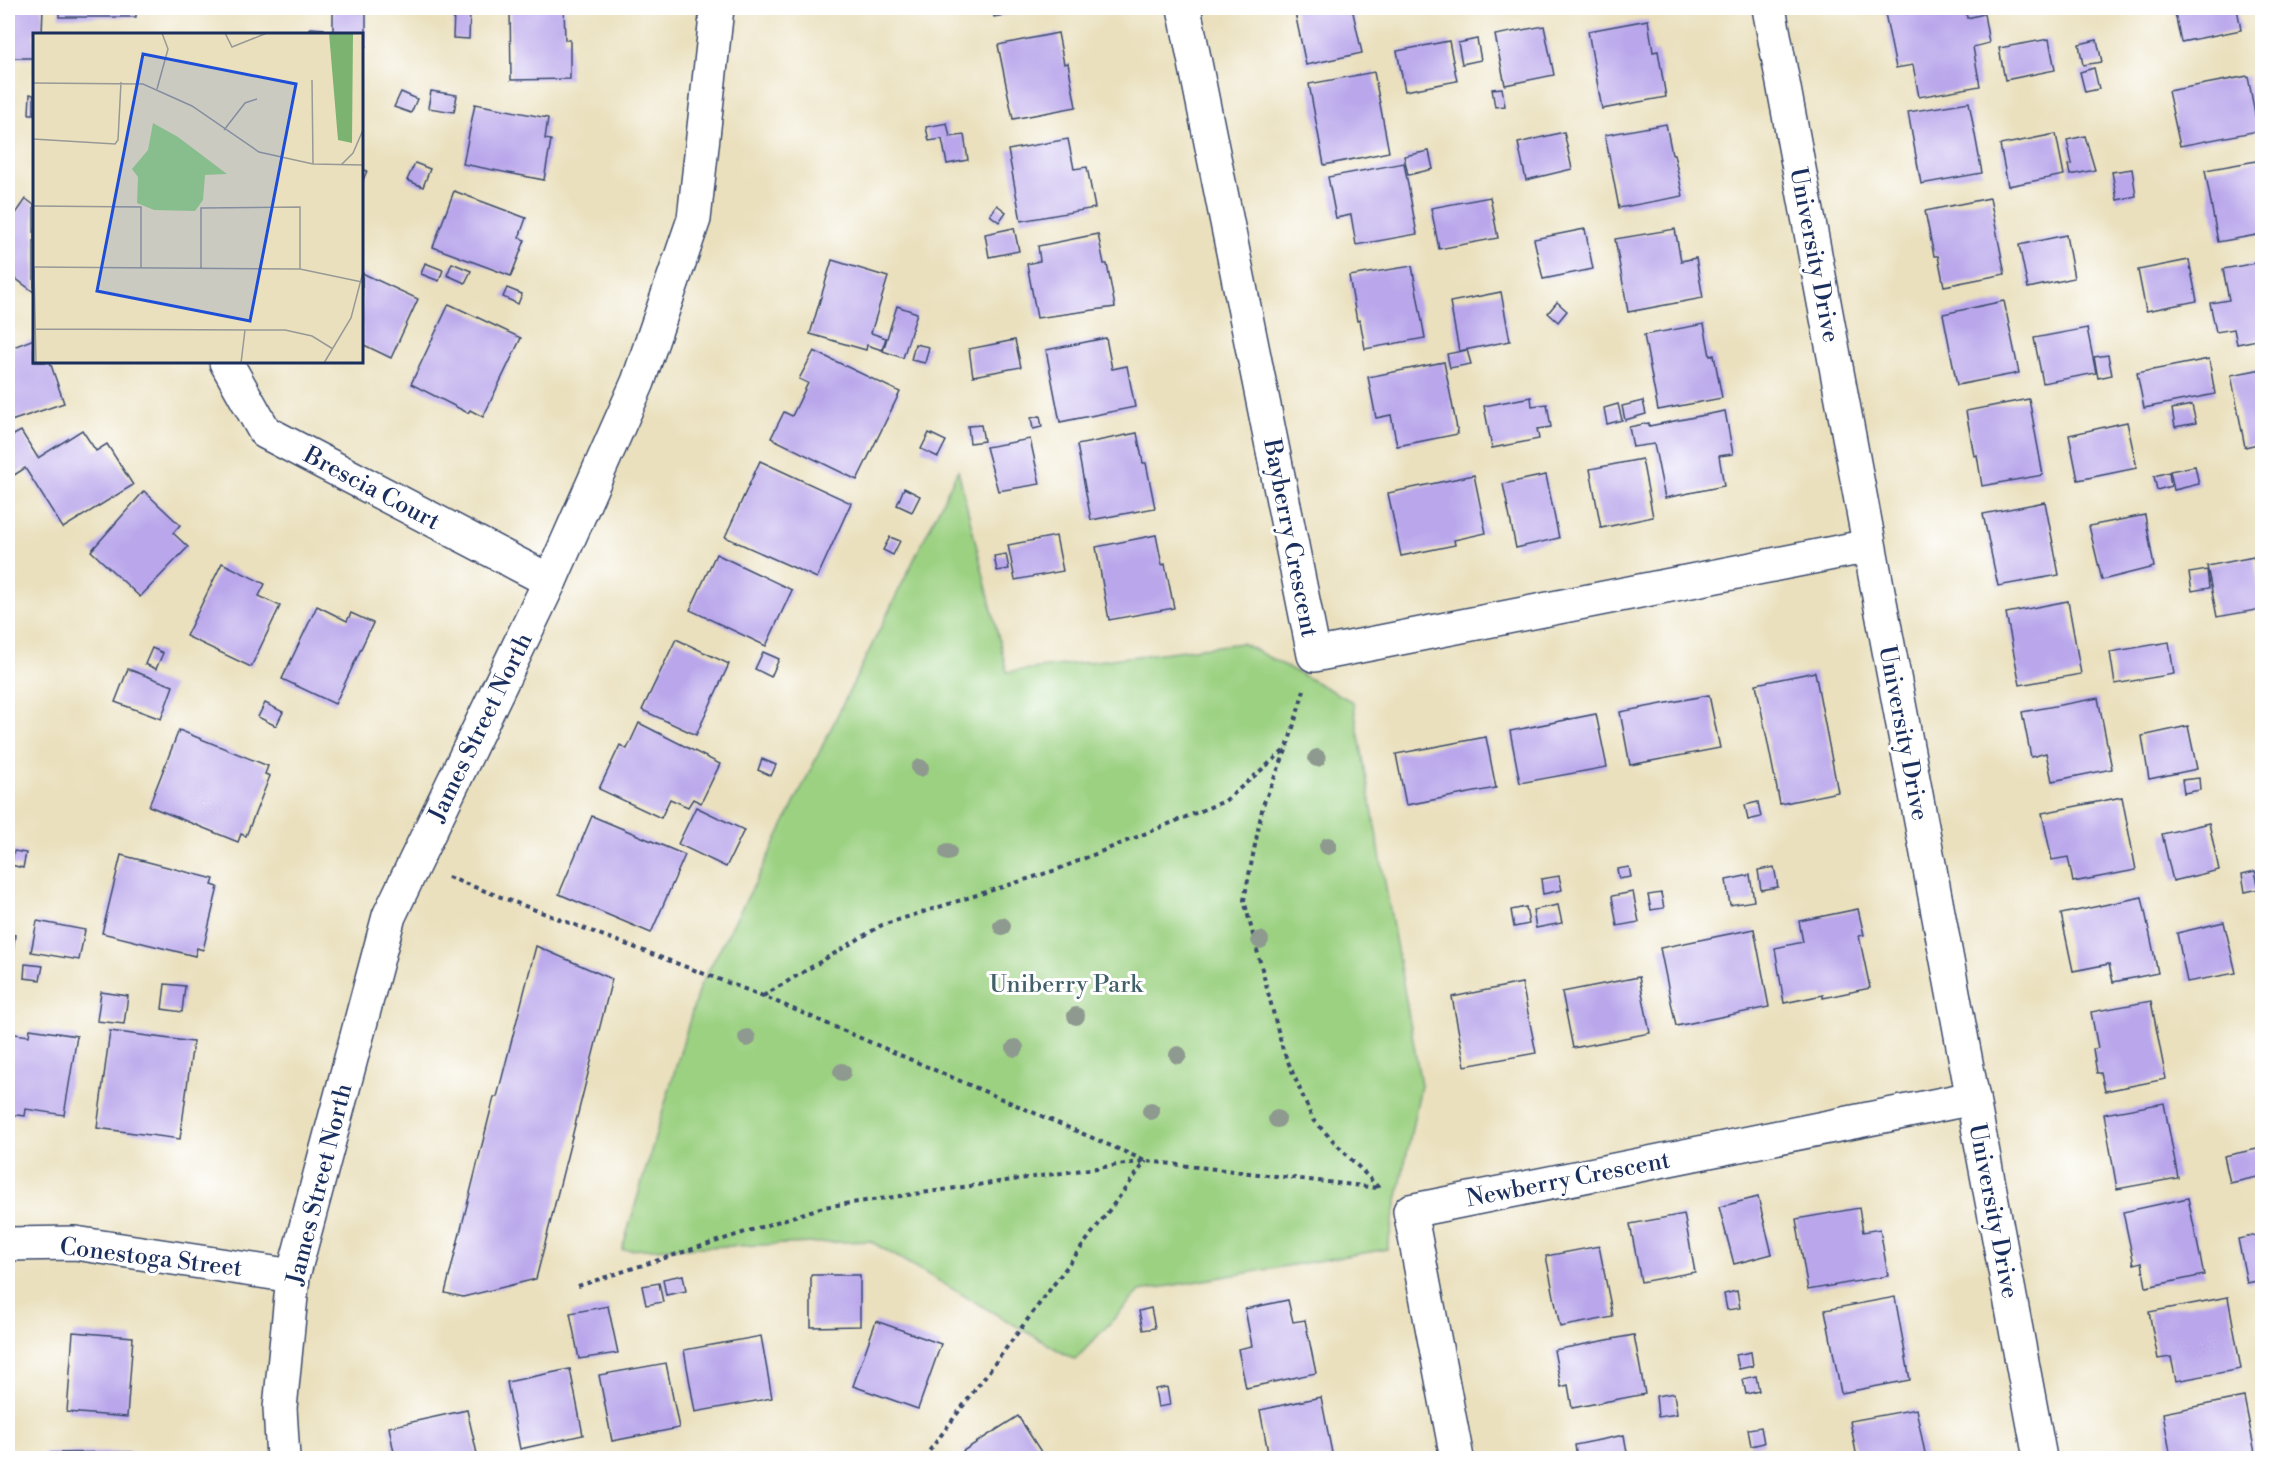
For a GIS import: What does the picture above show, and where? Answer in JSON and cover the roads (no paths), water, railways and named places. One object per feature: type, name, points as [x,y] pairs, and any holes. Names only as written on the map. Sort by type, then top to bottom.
[{"type":"street","name":"James Street North","points":[[283,1458],[280,1408],[293,1276],[388,916],[550,580],[638,382],[694,219],[717,8]]},
{"type":"street","name":"Bayberry Crescent","points":[[1184,8],[1314,655],[1869,546]]},
{"type":"street","name":"University Drive","points":[[1769,8],[2040,1458]]},
{"type":"street","name":"Brescia Court","points":[[227,363],[265,432],[550,580]]},
{"type":"street","name":"Newberry Crescent","points":[[1457,1458],[1410,1211],[1972,1098]]},
{"type":"street","name":"Conestoga Street","points":[[8,1244],[75,1244],[293,1276]]},
{"type":"park label","name":"Uniberry Park","points":[[1066,984]]}]
